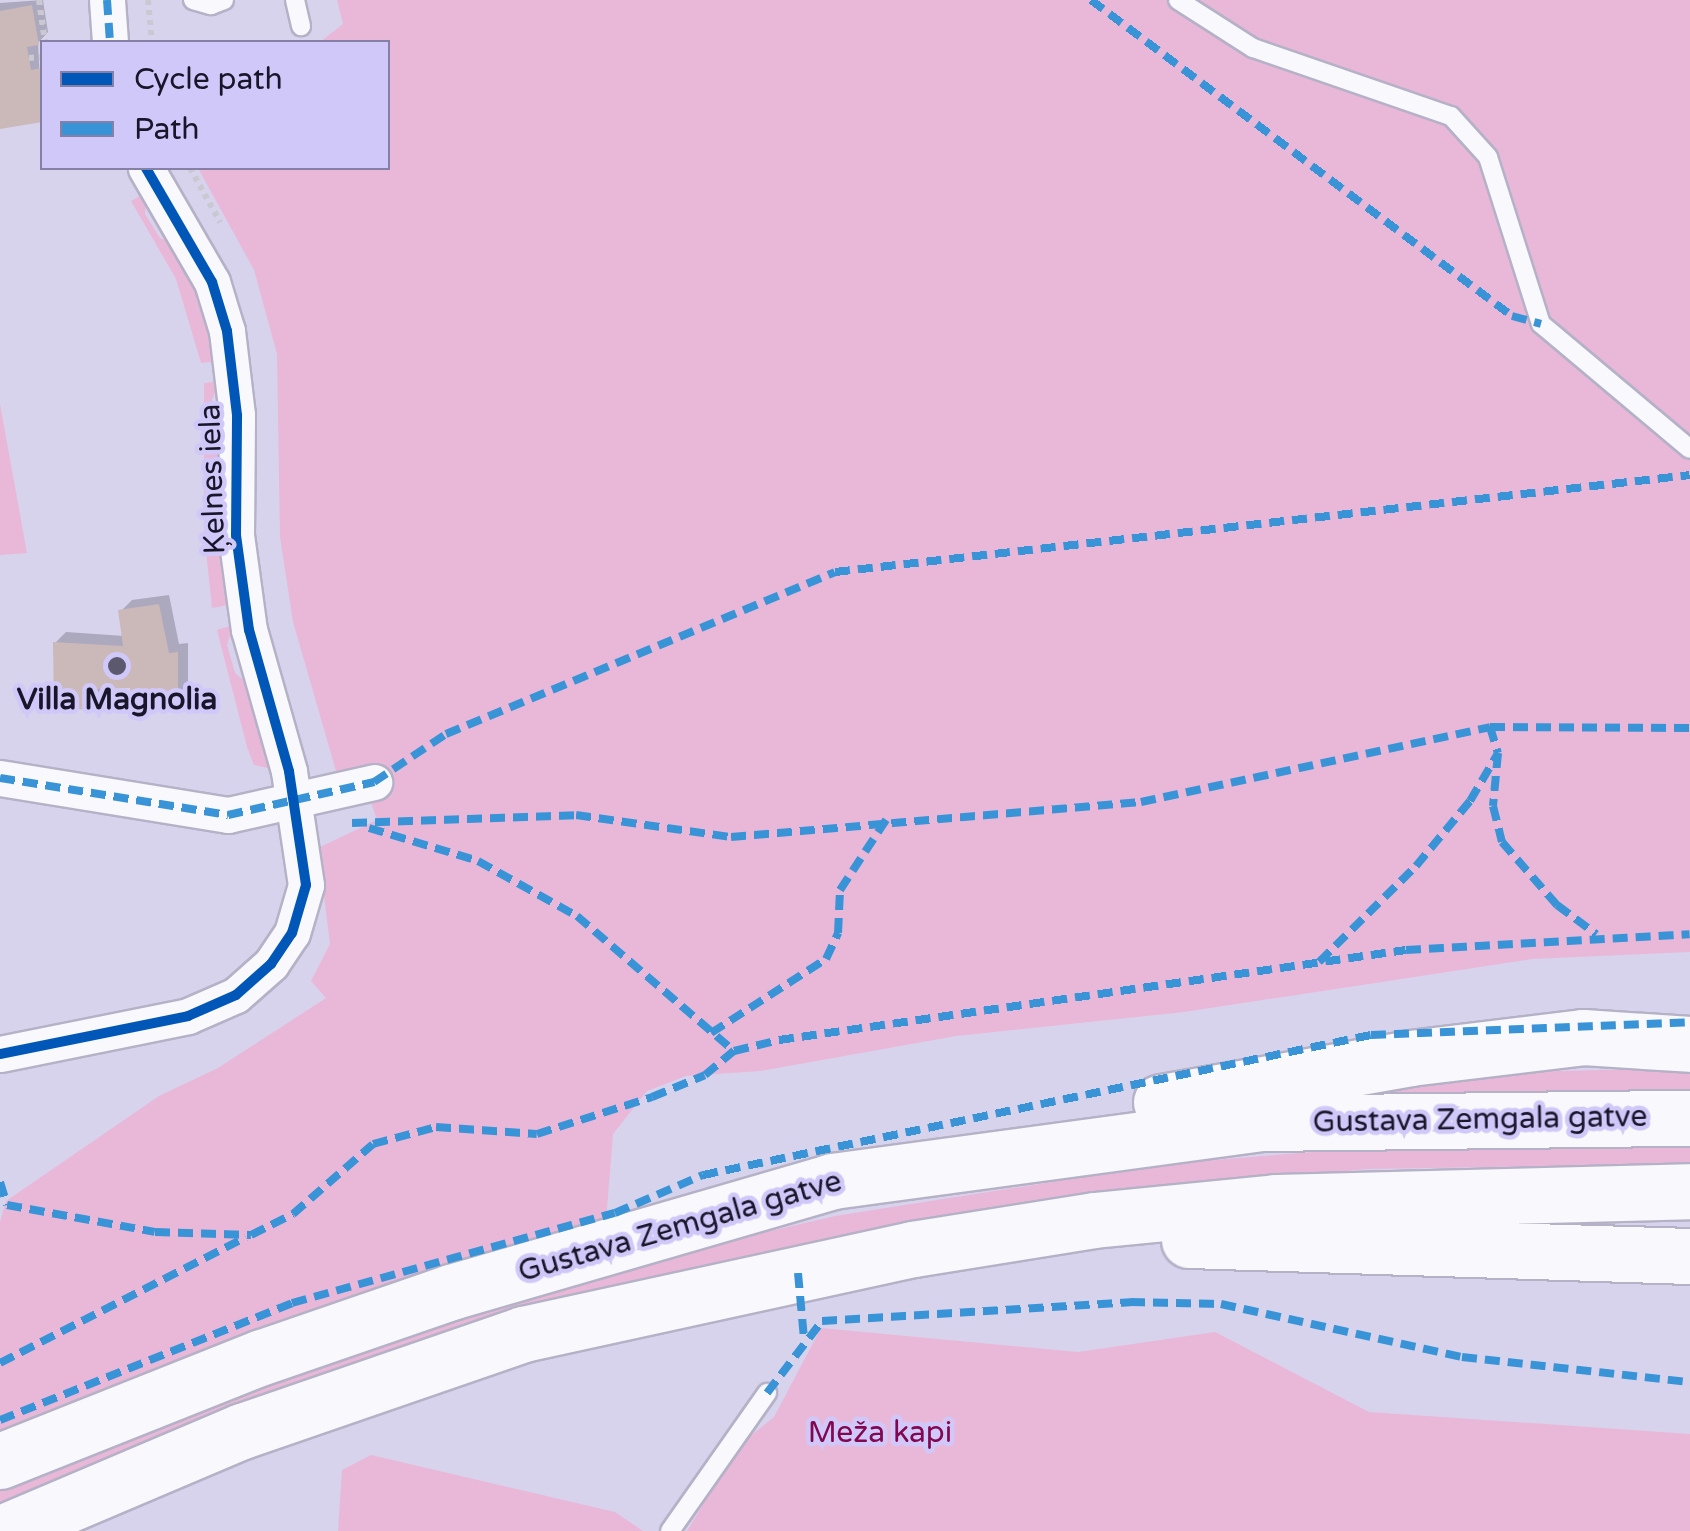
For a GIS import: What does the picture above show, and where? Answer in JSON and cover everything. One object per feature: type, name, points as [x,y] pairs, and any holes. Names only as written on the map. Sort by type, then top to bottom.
[{"type":"main road","points":[[832,1180],[1029,1127],[1410,1058],[1583,1037],[1690,1044]]},
{"type":"main road","name":"Gustava Zemgala gatve","points":[[0,1461],[434,1298],[832,1180],[1262,1123],[1690,1118]]},
{"type":"main road","name":"Gustava Zemgala gatve","points":[[6,1531],[242,1432],[504,1340],[798,1273],[1094,1220],[1276,1202],[1690,1192]]},
{"type":"main road","points":[[798,1273],[1170,1240],[1690,1256]]},
{"type":"street","points":[[107,0],[110,40]]},
{"type":"street","name":"Ķelnes iela","points":[[0,1054],[188,1016],[236,994],[271,964],[292,933],[306,885],[296,802],[249,630],[236,536],[237,415],[227,330],[203,265],[147,170]]},
{"type":"street","points":[[0,778],[228,815],[374,782]]},
{"type":"lane","points":[[192,0],[224,0]]},
{"type":"lane","points":[[295,0],[301,26]]},
{"type":"lane","points":[[1178,0],[1253,48],[1451,116],[1488,157],[1541,324],[1690,449]]},
{"type":"lane","points":[[670,1531],[767,1392]]},
{"type":"path","points":[[39,0],[45,40]]},
{"type":"path","points":[[148,0],[152,40]]},
{"type":"path","points":[[29,58],[40,57]]},
{"type":"green space","points":[[337,0],[1690,0],[1690,952],[1532,959],[1184,1012],[956,1036],[760,1071],[686,1076],[647,1091],[613,1134],[606,1221],[0,1438],[0,1222],[6,1201],[159,1096],[218,1068],[326,998],[311,981],[330,944],[318,848],[377,820],[360,771],[336,771],[293,622],[280,537],[277,354],[254,270],[199,170],[390,170],[390,40],[323,40],[343,24]]},
{"type":"green space","points":[[147,192],[145,214],[160,238],[177,244],[197,283],[218,361],[201,363],[176,279],[131,201]]},
{"type":"green space","points":[[221,381],[212,399],[212,425],[223,439],[229,605],[212,608],[204,532],[204,383]]},
{"type":"green space","points":[[0,404],[27,553],[0,555]]},
{"type":"green space","points":[[233,625],[227,645],[235,673],[249,685],[273,769],[254,765],[247,747],[217,630]]},
{"type":"green space","points":[[1690,1070],[1690,1103],[1327,1098],[1512,1072]]},
{"type":"green space","points":[[1690,1143],[1690,1164],[1366,1169],[991,1211],[0,1507],[0,1483],[350,1345],[671,1254],[835,1216],[1167,1164],[1372,1147]]},
{"type":"green space","name":"Meža kapi","points":[[821,1328],[1078,1352],[1215,1332],[1369,1412],[1690,1434],[1690,1531],[687,1531],[739,1445],[774,1417]]},
{"type":"green space","points":[[371,1455],[615,1512],[643,1531],[338,1531],[342,1470]]},
{"type":"building","points":[[32,5],[39,45],[27,47],[31,70],[40,68],[40,122],[0,129],[0,11]]},
{"type":"building","name":"Villa Magnolia","points":[[159,604],[169,653],[178,652],[178,702],[134,710],[130,688],[97,689],[96,710],[54,708],[53,642],[123,646],[118,610]]},
{"type":"marked path","points":[[107,0],[110,40]]},
{"type":"marked path","points":[[1091,0],[1512,316],[1541,324]]},
{"type":"marked path","points":[[0,778],[228,815],[374,782],[446,734],[835,572],[1690,475]]},
{"type":"marked path","points":[[1490,727],[1498,753],[1493,806],[1502,842],[1557,905],[1596,934]]},
{"type":"marked path","points":[[352,823],[576,815],[731,837],[1141,802],[1490,727],[1690,728]]},
{"type":"marked path","points":[[1319,962],[1416,866],[1470,801],[1498,753]]},
{"type":"marked path","points":[[711,1033],[826,959],[838,933],[840,890],[886,820]]},
{"type":"marked path","points":[[369,828],[478,861],[577,916],[734,1051]]},
{"type":"marked path","points":[[0,1182],[7,1205],[155,1232],[251,1235],[293,1214],[373,1144],[436,1127],[537,1134],[652,1097],[705,1075],[734,1051],[779,1040],[1406,950],[1690,934]]},
{"type":"marked path","points":[[0,1420],[292,1303],[615,1213],[703,1175],[1371,1035],[1690,1022]]},
{"type":"marked path","points":[[0,1363],[246,1237]]},
{"type":"marked path","points":[[798,1273],[804,1339]]},
{"type":"marked path","points":[[767,1393],[822,1321],[1130,1302],[1221,1304],[1462,1357],[1690,1382]]},
{"type":"cycle path","points":[[0,1054],[188,1016],[236,995],[271,964],[292,933],[306,885],[289,771],[249,630],[236,535],[237,415],[227,331],[212,282],[147,170]]},
{"type":"place","name":"Villa Magnolia","points":[[117,666]]}]
